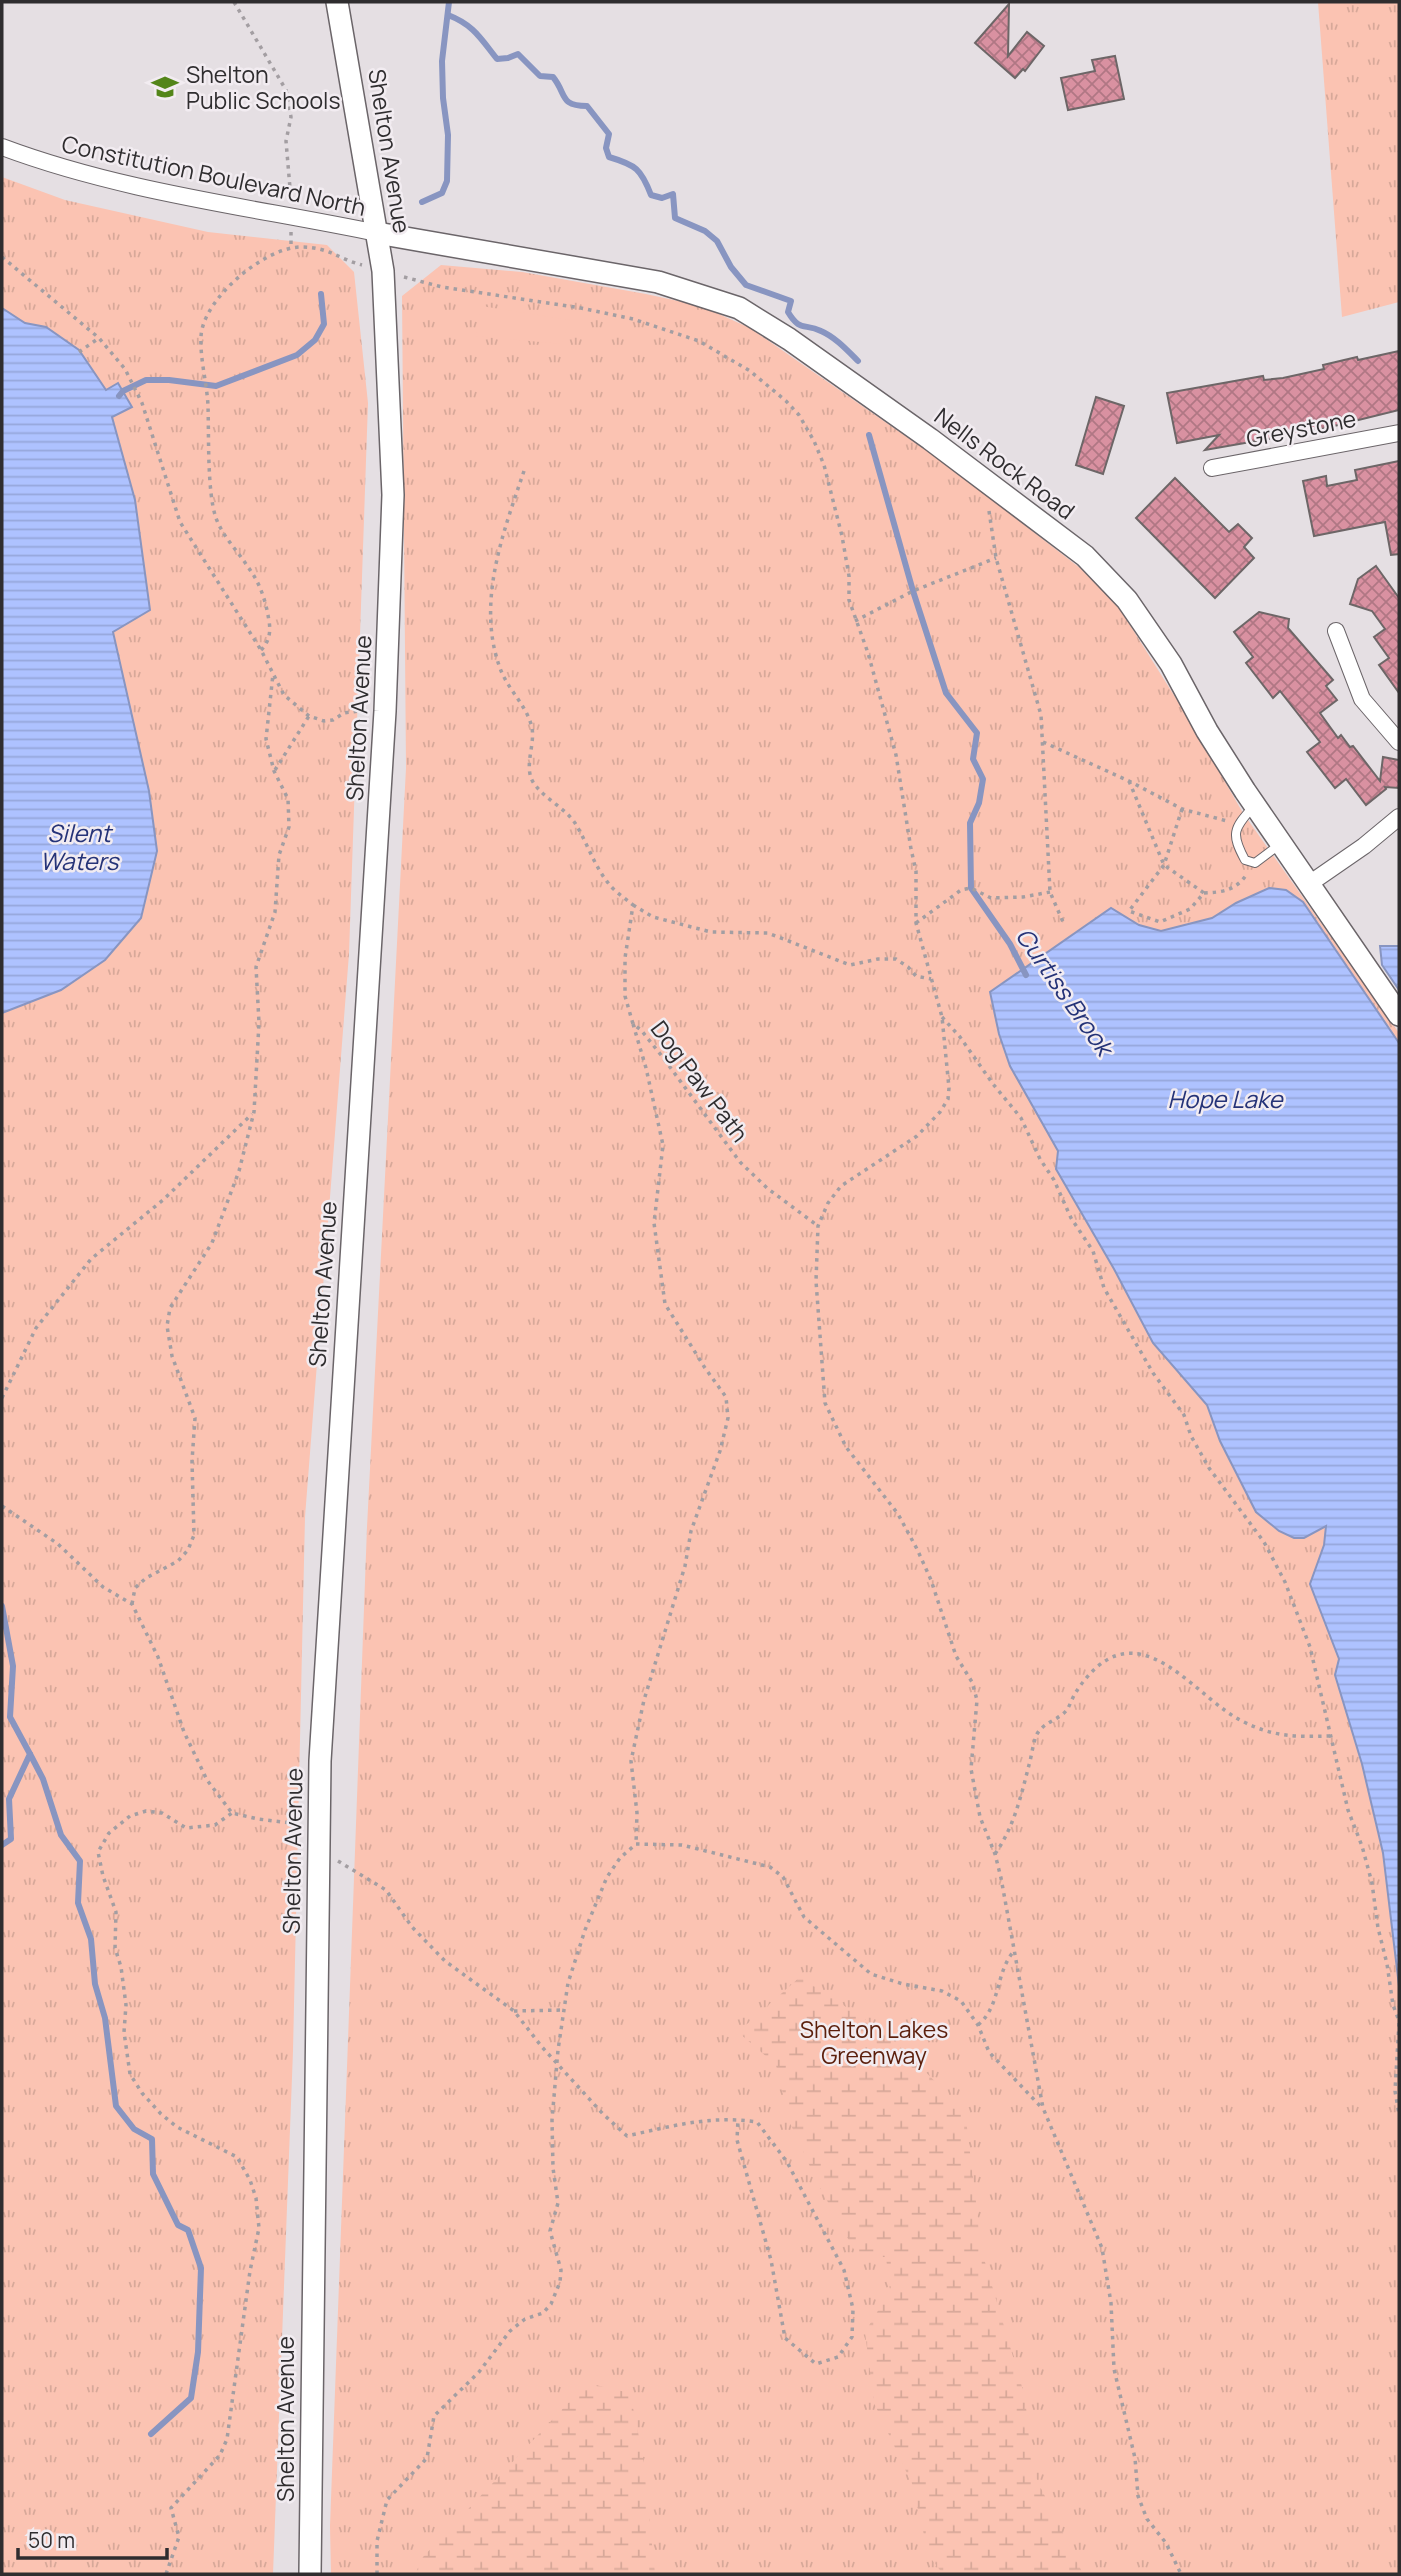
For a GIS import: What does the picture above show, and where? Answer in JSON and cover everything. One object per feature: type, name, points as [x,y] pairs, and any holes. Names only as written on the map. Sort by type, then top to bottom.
[{"type":"main road","name":"Shelton Avenue","points":[[310,2574],[318,1845],[324,1666],[385,710],[393,495],[383,271],[337,2]]},
{"type":"main road","name":"Nells Rock Road","points":[[377,233],[657,282],[739,308],[789,339],[1085,556],[1127,600],[1171,664],[1207,730],[1255,805],[1399,1014]]},
{"type":"street","name":"Constitution Boulevard North","points":[[2,147],[38,160],[142,188],[377,233]]},
{"type":"street","name":"Greystone","points":[[1212,468],[1399,433]]},
{"type":"street","points":[[1336,631],[1362,699],[1399,742]]},
{"type":"street","points":[[1309,884],[1364,846],[1399,817]]},
{"type":"lane","points":[[1255,805],[1237,824],[1234,841],[1245,860],[1255,863],[1282,843]]},
{"type":"path","points":[[234,2],[286,90],[291,117],[286,141],[291,177],[291,248]]},
{"type":"path","points":[[261,650],[267,644],[270,629],[266,601],[248,566],[224,534],[213,506],[208,404],[201,337],[204,320],[232,283],[247,271],[291,248],[329,250],[349,262]]},
{"type":"path","points":[[2,257],[99,338],[125,369],[142,403],[180,522],[261,650],[284,695],[309,716],[324,721],[361,709],[385,710]]},
{"type":"path","points":[[413,279],[442,287],[581,308],[661,326],[699,341],[725,355],[771,387],[799,415],[824,465],[839,519],[849,576],[849,600],[869,653],[896,755],[916,871],[916,923],[942,1017],[949,1088],[944,1106],[917,1136],[841,1186],[828,1203],[818,1226],[816,1281],[825,1403],[846,1447],[898,1514],[932,1580],[956,1656],[972,1682],[976,1700],[971,1769],[980,1817],[995,1853],[1042,2108],[1102,2248],[1111,2303],[1114,2369],[1135,2458],[1139,2496],[1147,2519],[1166,2543],[1181,2574]]},
{"type":"path","points":[[79,352],[99,338]]},
{"type":"path","points":[[524,471],[492,579],[492,635],[500,669],[529,718],[533,731],[530,762],[532,781],[575,822],[608,883],[632,905],[653,917],[711,932],[768,933],[850,965],[878,959],[896,959],[916,976],[931,979]]},
{"type":"path","points":[[985,481],[996,558],[1041,715],[1050,892],[1063,922]]},
{"type":"path","points":[[855,621],[913,591],[996,558]]},
{"type":"path","points":[[132,1604],[135,1588],[146,1578],[178,1561],[188,1550],[194,1535],[192,1461],[195,1418],[172,1356],[167,1326],[170,1308],[212,1243],[239,1171],[254,1112],[259,1023],[256,967],[275,912],[279,855],[289,827],[288,799],[274,771],[266,739],[273,674]]},
{"type":"path","points":[[274,771],[309,716]]},
{"type":"path","points":[[1043,742],[1129,781],[1182,809],[1237,824]]},
{"type":"path","points":[[1129,781],[1164,865],[1204,893],[1224,892],[1238,886],[1255,863]]},
{"type":"path","points":[[1182,809],[1164,865],[1129,911],[1160,922],[1190,909],[1204,893]]},
{"type":"path","points":[[916,923],[961,890],[971,888],[991,898],[1023,897],[1050,892]]},
{"type":"path","name":"Dog Paw Path","points":[[632,905],[625,958],[625,996],[633,1024],[661,1055],[740,1162],[767,1188],[818,1226]]},
{"type":"path","points":[[942,1017],[1021,1118],[1071,1218],[1093,1251],[1104,1288],[1153,1373],[1184,1415],[1191,1436],[1209,1468],[1264,1542],[1285,1582],[1310,1647],[1348,1810],[1372,1883],[1378,1928],[1393,2005],[1399,2022],[1395,2091],[1399,2114]]},
{"type":"path","points":[[633,1024],[663,1145],[654,1223],[665,1304],[726,1397],[728,1418],[720,1451],[691,1531],[685,1566],[645,1700],[631,1761],[637,1813],[636,1844]]},
{"type":"path","points":[[2,1398],[36,1328],[91,1259],[163,1200],[254,1112]]},
{"type":"path","points":[[2,1506],[58,1544],[103,1587],[132,1604],[158,1657],[184,1732],[207,1780],[232,1813],[291,1823],[345,1867],[386,1890],[412,1927],[445,1961],[514,2011],[603,2114],[627,2136],[707,2119],[738,2119],[757,2122],[787,2162],[844,2270],[853,2309],[852,2337],[838,2357],[816,2364],[785,2338],[771,2260],[737,2140],[738,2119]]},
{"type":"path","points":[[995,1853],[1006,1839],[1016,1814],[1037,1734],[1050,1720],[1065,1712],[1077,1690],[1097,1667],[1128,1653],[1153,1657],[1175,1669],[1221,1710],[1245,1723],[1286,1737],[1329,1736]]},
{"type":"path","points":[[166,2574],[179,2537],[171,2508],[220,2455],[227,2439],[250,2272],[259,2228],[256,2198],[250,2180],[237,2157],[177,2127],[142,2093],[130,2074],[124,2032],[126,2005],[121,1968],[115,1948],[116,1912],[103,1876],[98,1852],[109,1833],[130,1816],[146,1811],[162,1814],[186,1828],[215,1825],[232,1813]]},
{"type":"path","points":[[377,2574],[377,2541],[387,2500],[427,2458],[435,2416],[479,2372],[510,2331],[525,2319],[543,2313],[551,2304],[560,2282],[561,2270],[550,2231],[558,2203],[552,2168],[552,2120],[568,1983],[585,1930],[603,1888],[620,1858],[636,1844],[682,1845],[769,1867],[783,1877],[804,1917],[871,1974],[903,1984],[942,1991],[961,2001],[978,2025],[989,2052],[1042,2108]]},
{"type":"path","points":[[978,2025],[992,2008],[1004,1962],[1014,1951]]},
{"type":"path","points":[[514,2011],[564,2010]]},
{"type":"green space","points":[[1318,2],[1399,2],[1399,302],[1342,317]]},
{"type":"green space","points":[[2,177],[65,200],[208,232],[327,245],[354,272],[368,403],[349,954],[305,1517],[293,2051],[273,2574],[2,2574]]},
{"type":"green space","name":"Shelton Lakes Greenway","points":[[441,265],[522,272],[646,294],[701,306],[750,328],[947,465],[1080,568],[1118,606],[1187,716],[1243,813],[1399,1033],[1399,2574],[331,2574],[330,2526],[367,1527],[406,768],[402,296]]},
{"type":"green space","points":[[481,306],[570,320],[562,344],[476,336]]},
{"type":"green space","points":[[800,1977],[886,2033],[965,2111],[982,2252],[1025,2397],[1032,2470],[1083,2574],[943,2574],[929,2556],[912,2484],[874,2403],[865,2332],[890,2291],[886,2257],[858,2257],[818,2184],[790,2123],[776,2065],[738,2032]]},
{"type":"green space","points":[[587,2383],[630,2393],[643,2457],[655,2574],[415,2574],[423,2557]]},
{"type":"water","name":"Silent Waters","points":[[2,308],[25,323],[46,327],[79,350],[106,390],[118,383],[132,407],[112,417],[135,500],[150,610],[113,632],[149,791],[157,851],[141,918],[105,960],[61,990],[2,1013]]},
{"type":"water","name":"Hope Lake","points":[[1269,888],[1286,890],[1303,902],[1399,1043],[1399,1986],[1383,1853],[1362,1764],[1335,1675],[1339,1659],[1310,1584],[1324,1545],[1326,1526],[1304,1538],[1294,1538],[1279,1531],[1256,1512],[1220,1441],[1207,1405],[1153,1343],[1056,1169],[1058,1151],[1010,1066],[999,1034],[990,992],[1111,908],[1139,925],[1161,931],[1212,918]]},
{"type":"water","points":[[1380,946],[1399,946],[1399,990],[1382,965]]},
{"type":"building","points":[[1009,4],[1008,56],[1027,32],[1044,46],[1025,71],[1023,69],[1015,78],[975,43]]},
{"type":"building","points":[[1115,56],[1124,99],[1068,110],[1061,78],[1095,71],[1092,60]]},
{"type":"building","points":[[1399,351],[1399,410],[1318,430],[1205,450],[1219,435],[1177,443],[1167,393],[1263,376],[1264,380],[1283,378],[1324,369],[1323,365],[1357,357],[1358,360]]},
{"type":"building","points":[[1096,397],[1124,406],[1103,474],[1076,465]]},
{"type":"building","points":[[1399,461],[1399,554],[1391,555],[1385,522],[1314,536],[1303,481],[1326,476],[1327,486],[1357,480],[1355,470]]},
{"type":"building","points":[[1175,478],[1229,532],[1238,524],[1252,538],[1244,547],[1254,558],[1215,598],[1136,518]]},
{"type":"building","points":[[1376,566],[1399,598],[1399,693],[1379,665],[1389,658],[1374,637],[1385,629],[1372,611],[1350,604],[1358,579]]},
{"type":"building","points":[[1259,612],[1289,619],[1288,628],[1333,680],[1326,686],[1337,700],[1320,713],[1338,738],[1341,735],[1350,747],[1353,746],[1380,781],[1383,757],[1399,760],[1399,788],[1385,787],[1386,789],[1366,805],[1346,779],[1335,788],[1307,752],[1320,742],[1280,691],[1273,698],[1246,663],[1253,657],[1234,632]]},
{"type":"waterway","points":[[422,202],[442,193],[447,181],[448,135],[442,61],[449,2]]},
{"type":"waterway","name":"Curtiss Brook","points":[[448,15],[471,28],[497,59],[518,54],[540,76],[553,77],[565,98],[572,104],[587,106],[609,134],[606,148],[609,157],[636,169],[651,195],[662,198],[673,194],[675,218],[705,231],[717,241],[731,267],[746,285],[791,301],[788,312],[796,322],[826,334],[858,361]]},
{"type":"waterway","points":[[119,396],[123,391],[146,380],[216,386],[297,355],[315,340],[324,324],[321,294]]},
{"type":"waterway","name":"Curtiss Brook","points":[[869,435],[913,591],[946,693],[977,733],[973,759],[983,779],[979,803],[970,823],[971,888],[1010,944],[1026,975]]},
{"type":"waterway","points":[[2,1606],[13,1666],[10,1717],[30,1754],[9,1799],[11,1839],[2,1845]]},
{"type":"waterway","points":[[30,1754],[43,1779],[61,1835],[80,1861],[78,1903],[91,1939],[95,1984],[105,2018],[116,2106],[134,2129],[152,2139],[153,2174],[178,2225],[188,2230],[201,2268],[198,2352],[191,2398],[151,2434]]},
{"type":"place","name":"Shelton Public Schools","points":[[165,87]]}]
